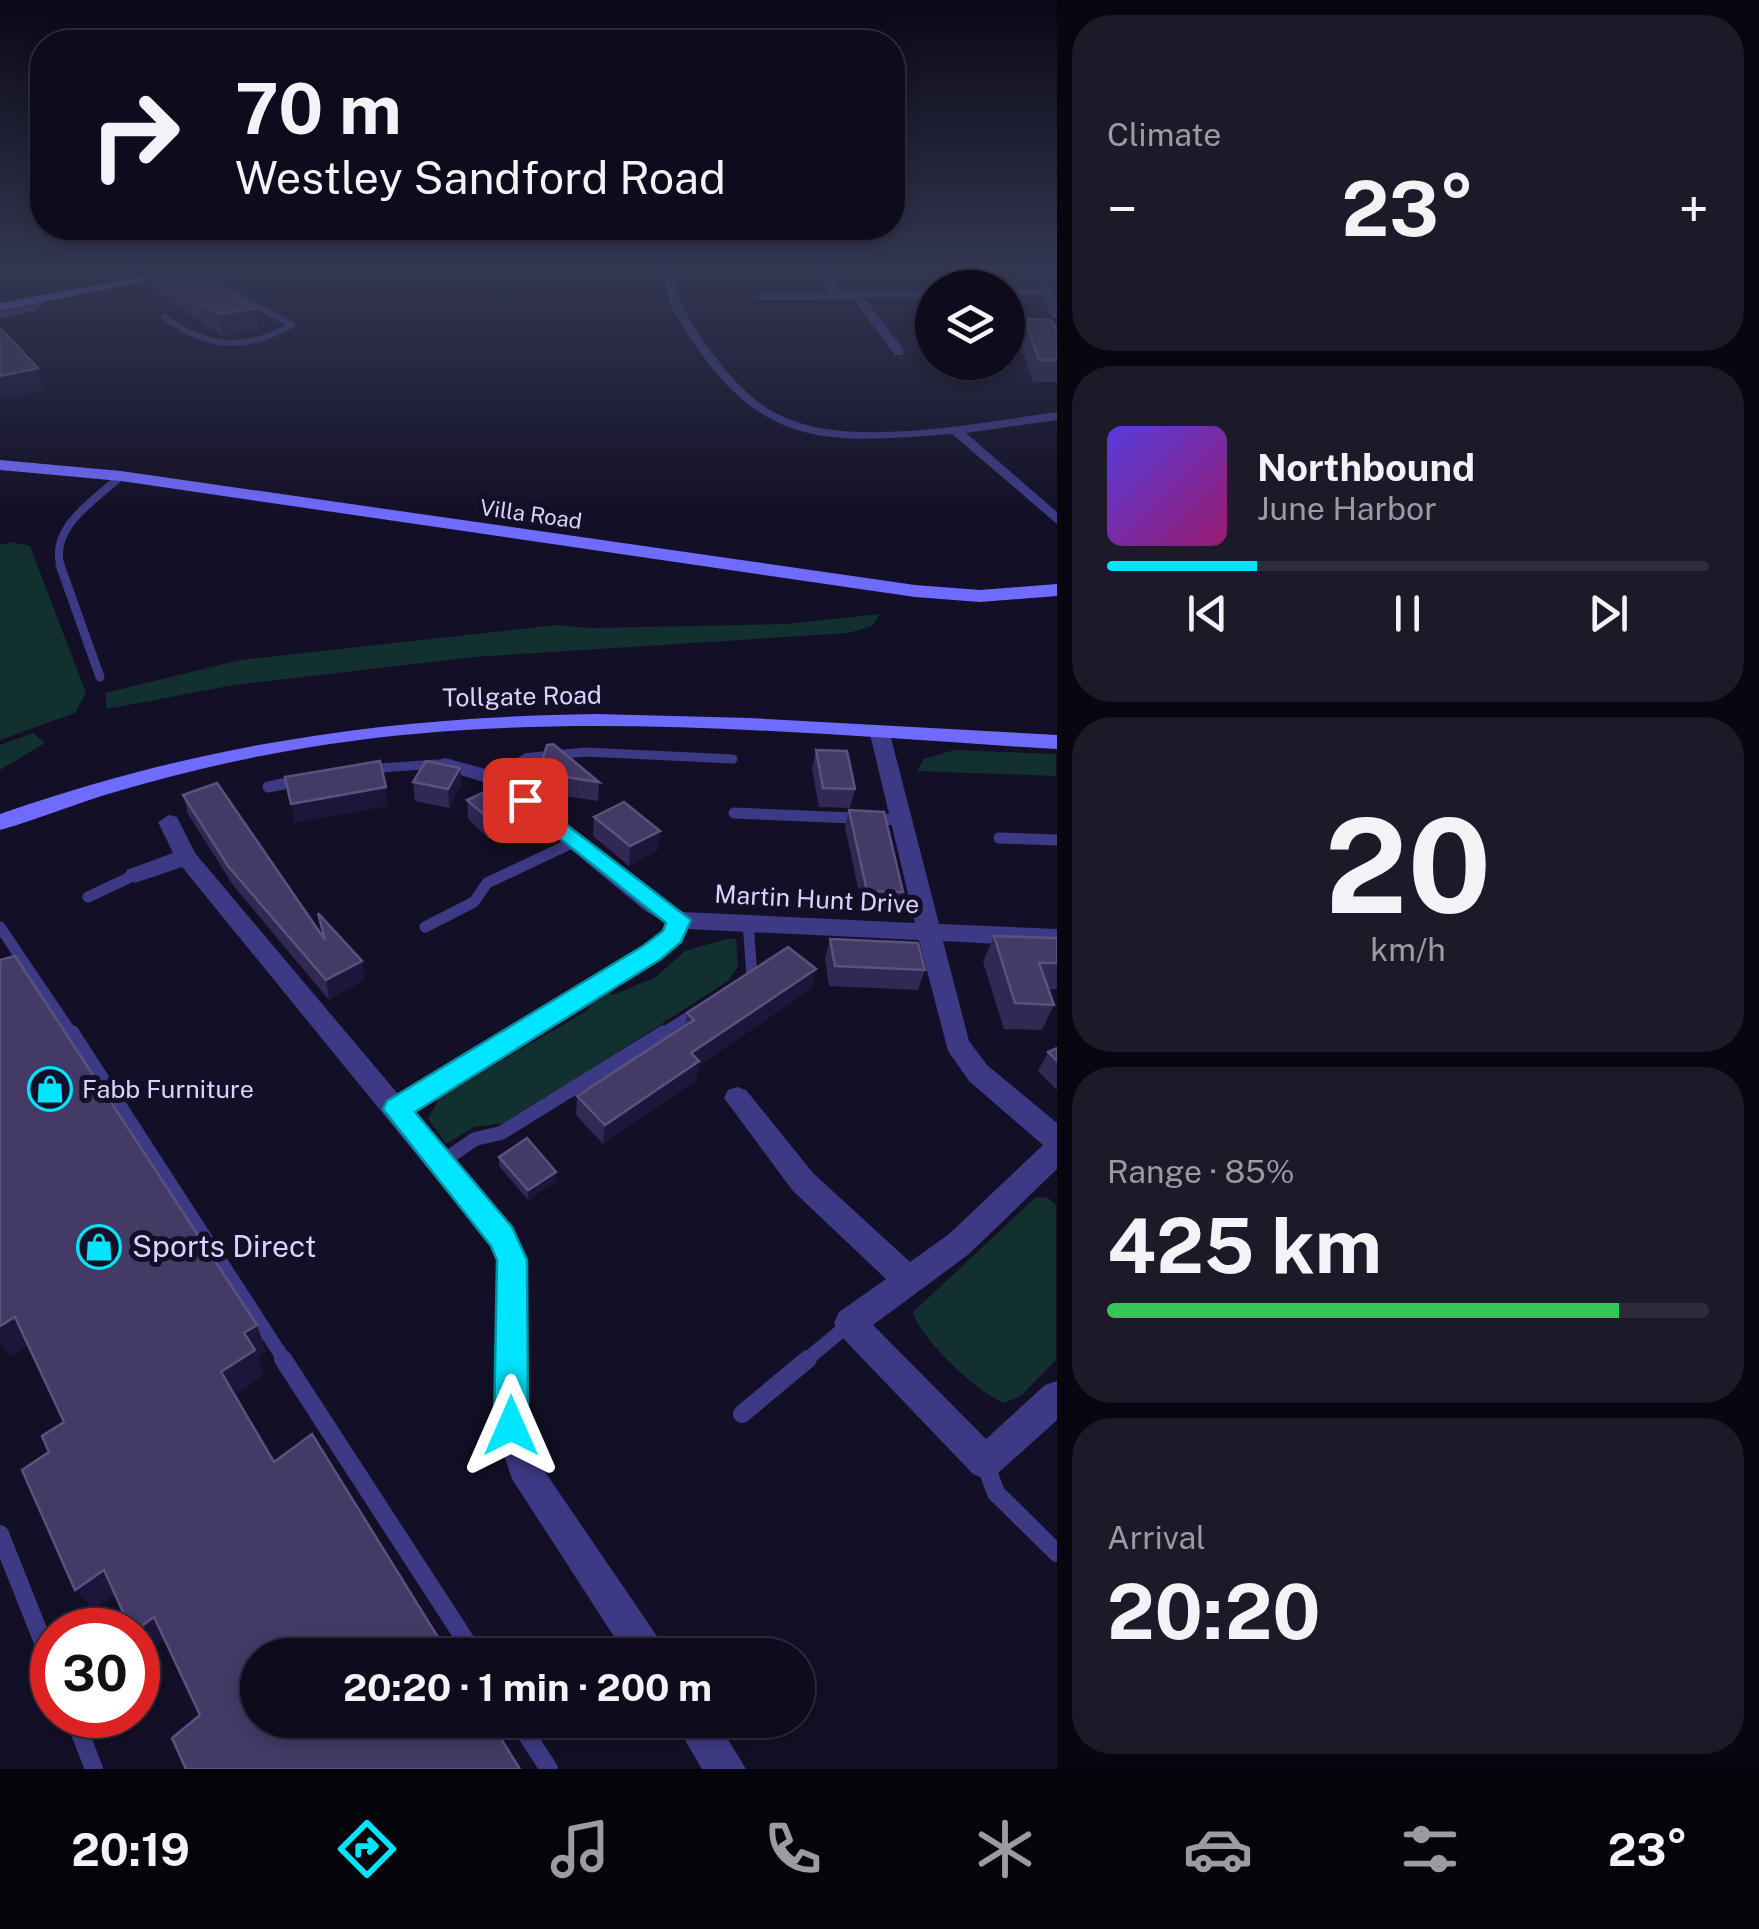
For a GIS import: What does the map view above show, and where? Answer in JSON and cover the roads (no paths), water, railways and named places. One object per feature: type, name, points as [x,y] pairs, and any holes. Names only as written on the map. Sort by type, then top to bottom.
[{"type":"street","points":[[705,352],[745,403],[783,423],[827,434],[956,430],[1056,416]]},
{"type":"street","points":[[956,430],[1056,520]]},
{"type":"street","name":"Villa Road","points":[[0,465],[121,476],[915,591],[980,596],[1056,590]]},
{"type":"street","name":"Tollgate Road","points":[[0,822],[147,775],[290,743],[376,731],[539,720],[1056,742]]},
{"type":"street","points":[[880,734],[958,1044],[978,1073],[1056,1140]]},
{"type":"street","points":[[500,780],[532,757]]},
{"type":"street","name":"Martin Hunt Drive","points":[[445,764],[500,780],[679,920],[1056,938]]},
{"type":"street","points":[[169,822],[186,857],[502,1237],[512,1260],[511,1426],[529,1479],[637,1638]]},
{"type":"street","points":[[135,874],[186,857]]},
{"type":"street","points":[[396,1109],[652,953],[673,936],[679,920]]},
{"type":"street","points":[[737,1098],[803,1182],[910,1282]]},
{"type":"street","points":[[1056,1150],[960,1244],[850,1324],[985,1462],[1056,1396]]},
{"type":"street","points":[[705,1738],[726,1769]]},
{"type":"lane","points":[[100,677],[58,558],[64,529],[121,476]]},
{"type":"lane","points":[[532,757],[586,752],[733,759]]},
{"type":"lane","points":[[352,770],[445,764]]},
{"type":"lane","points":[[268,787],[319,777]]},
{"type":"lane","points":[[734,812],[902,820]]},
{"type":"lane","points":[[999,838],[1056,840]]},
{"type":"lane","points":[[425,927],[474,902],[487,883],[576,841]]},
{"type":"lane","points":[[88,897],[135,874]]},
{"type":"lane","points":[[736,986],[752,976],[748,923]]},
{"type":"lane","points":[[0,927],[464,1638]]},
{"type":"lane","points":[[440,1162],[474,1139],[500,1132],[704,1007]]},
{"type":"lane","points":[[742,1414],[850,1324]]},
{"type":"lane","points":[[985,1462],[996,1492],[1056,1553]]},
{"type":"lane","points":[[0,1534],[30,1610]]},
{"type":"lane","points":[[81,1738],[94,1769]]},
{"type":"lane","points":[[528,1738],[548,1769]]},
{"type":"place","name":"Fabb Furniture","points":[[50,1089]]},
{"type":"place","name":"Sports Direct","points":[[99,1247]]}]
